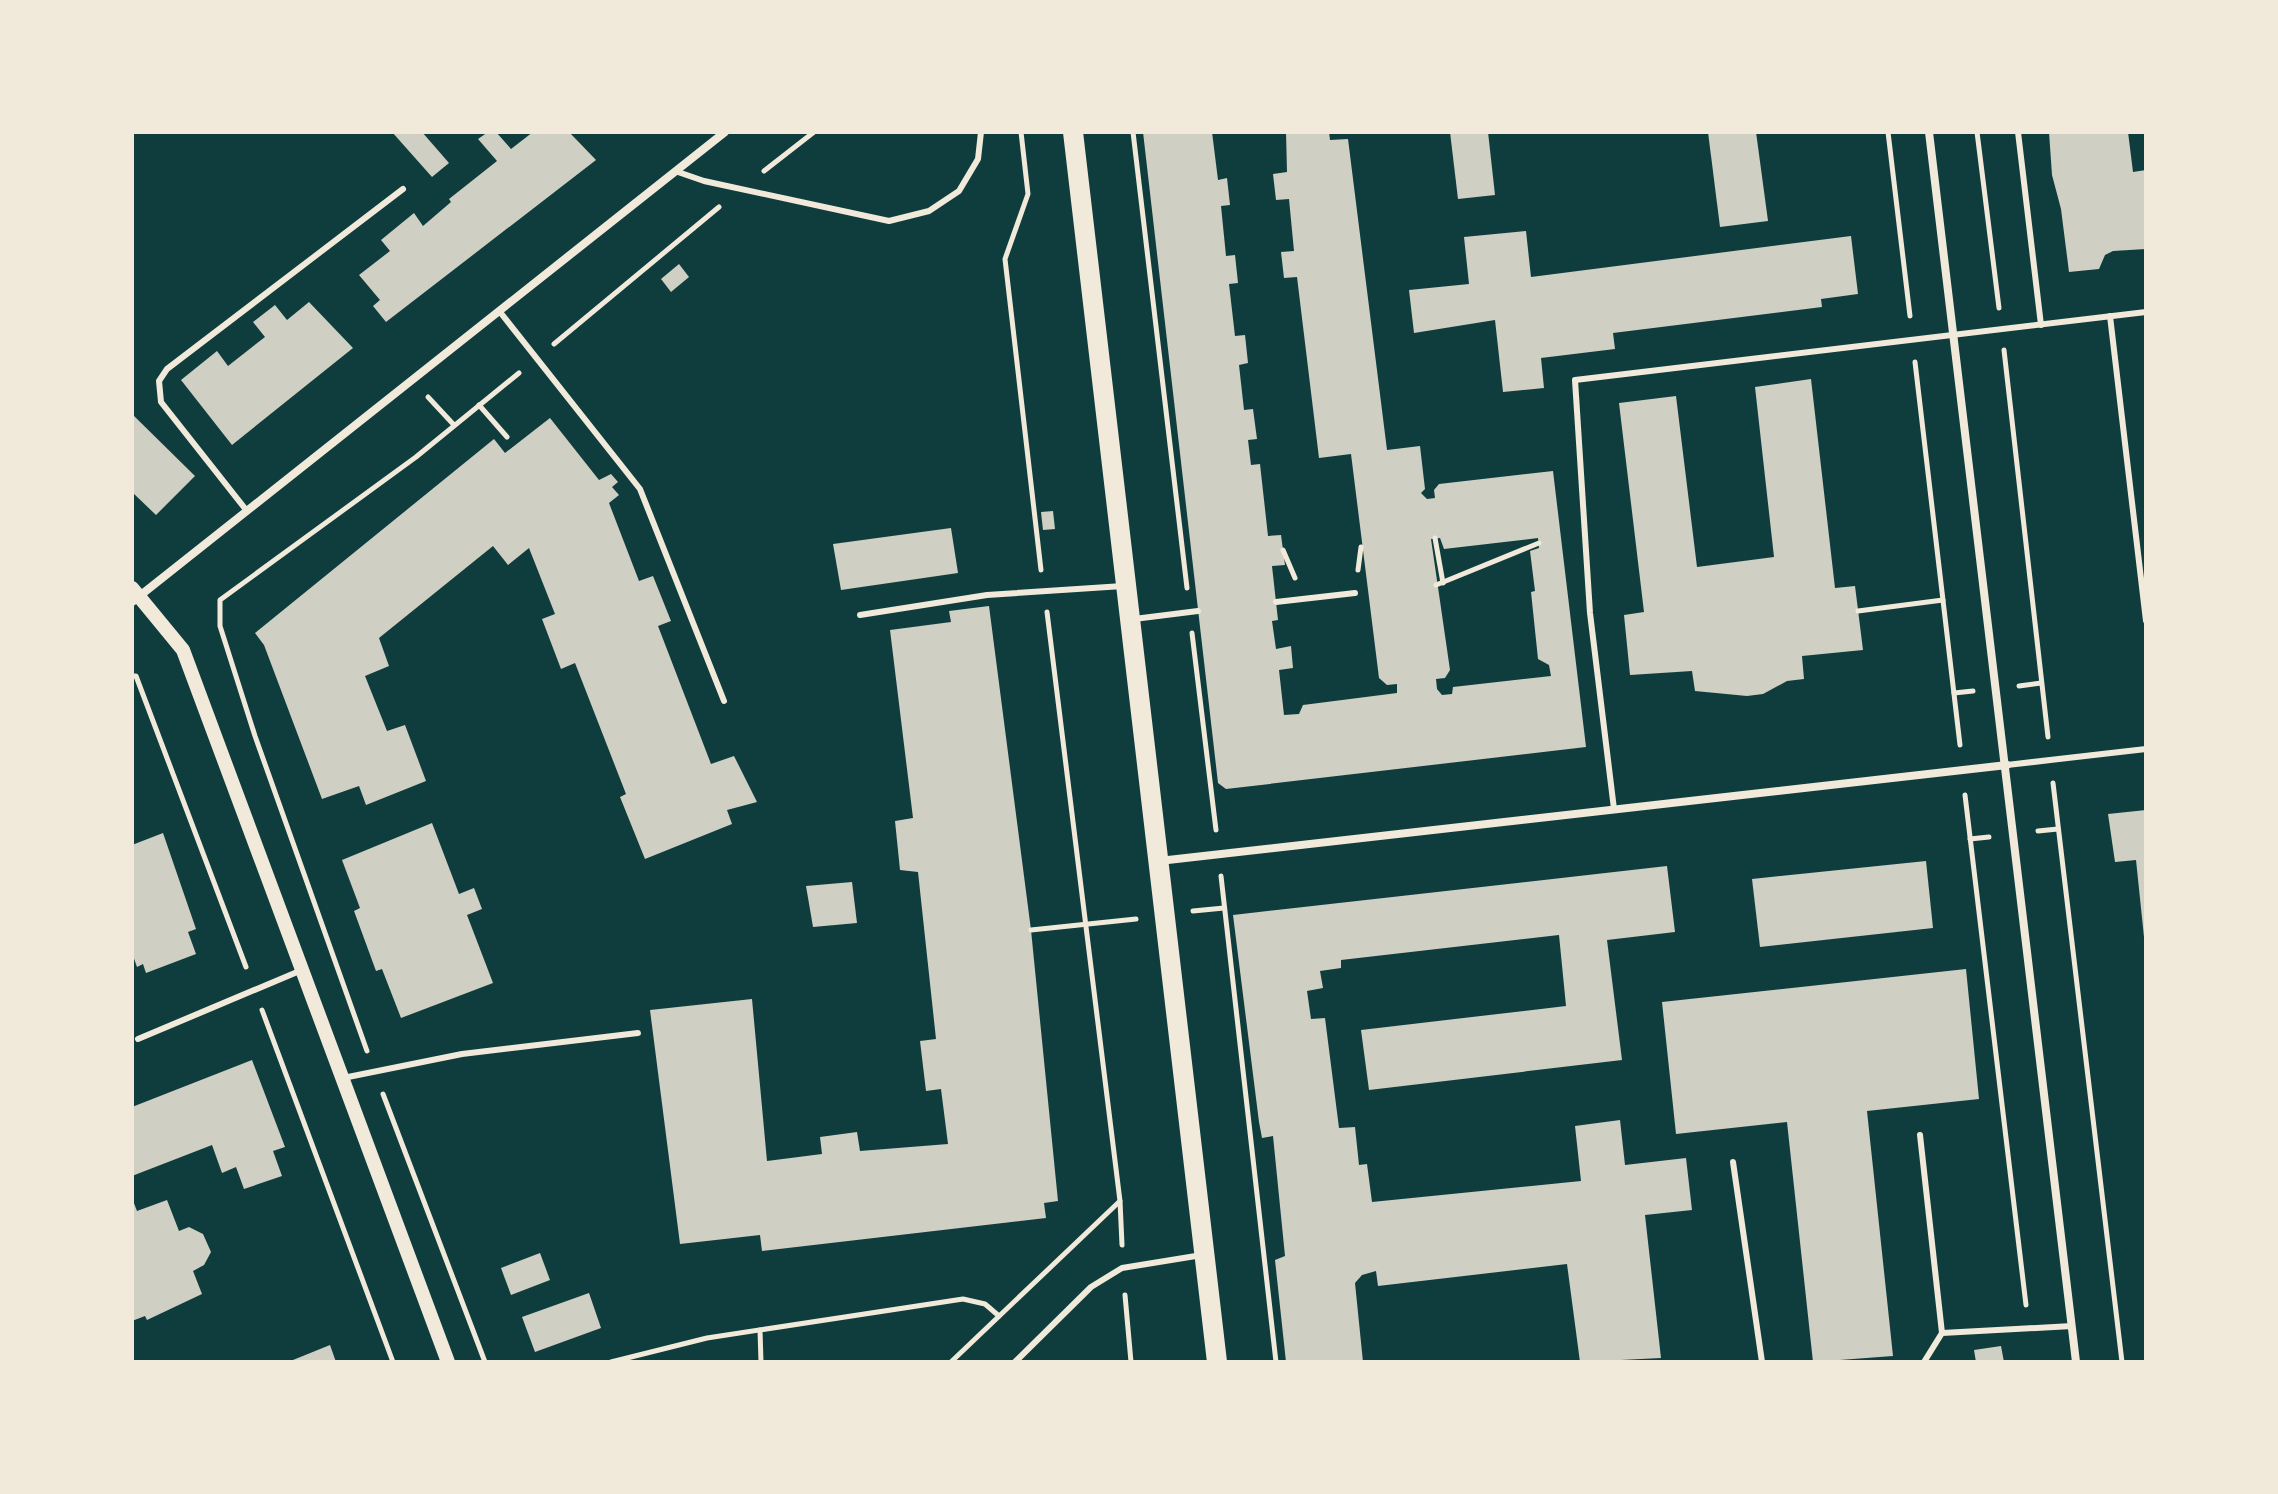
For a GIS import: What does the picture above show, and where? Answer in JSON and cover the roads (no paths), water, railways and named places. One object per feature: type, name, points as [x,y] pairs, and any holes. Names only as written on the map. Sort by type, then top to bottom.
[{"type":"main road","points":[[1073,132],[1207,1255],[1217,1362]]},
{"type":"street","points":[[448,1362],[183,650],[134,596],[247,511],[725,132]]},
{"type":"street","points":[[1929,132],[2076,1362]]},
{"type":"street","points":[[1159,861],[2007,765]]},
{"type":"lane","points":[[678,172],[704,181],[889,221],[929,211],[959,191],[978,159],[981,132]]},
{"type":"lane","points":[[2018,132],[2041,325]]},
{"type":"lane","points":[[247,511],[161,402],[159,381],[167,369],[403,189]]},
{"type":"lane","points":[[500,312],[640,489],[724,701]]},
{"type":"lane","points":[[1614,809],[1590,613],[1575,380],[2146,312]]},
{"type":"lane","points":[[2110,316],[2146,621]]},
{"type":"lane","points":[[860,615],[987,595],[1127,586]]},
{"type":"lane","points":[[1276,602],[1355,593]]},
{"type":"lane","points":[[1131,620],[1198,611]]},
{"type":"lane","points":[[2007,765],[2146,749]]},
{"type":"lane","points":[[138,1039],[302,970]]},
{"type":"lane","points":[[343,1078],[462,1054],[638,1033]]},
{"type":"lane","points":[[1920,1135],[1942,1333],[1924,1362]]},
{"type":"lane","points":[[1733,1162],[1762,1362]]},
{"type":"lane","points":[[1015,1362],[1091,1287],[1122,1268],[1207,1255]]},
{"type":"lane","points":[[1942,1333],[2072,1326]]}]
